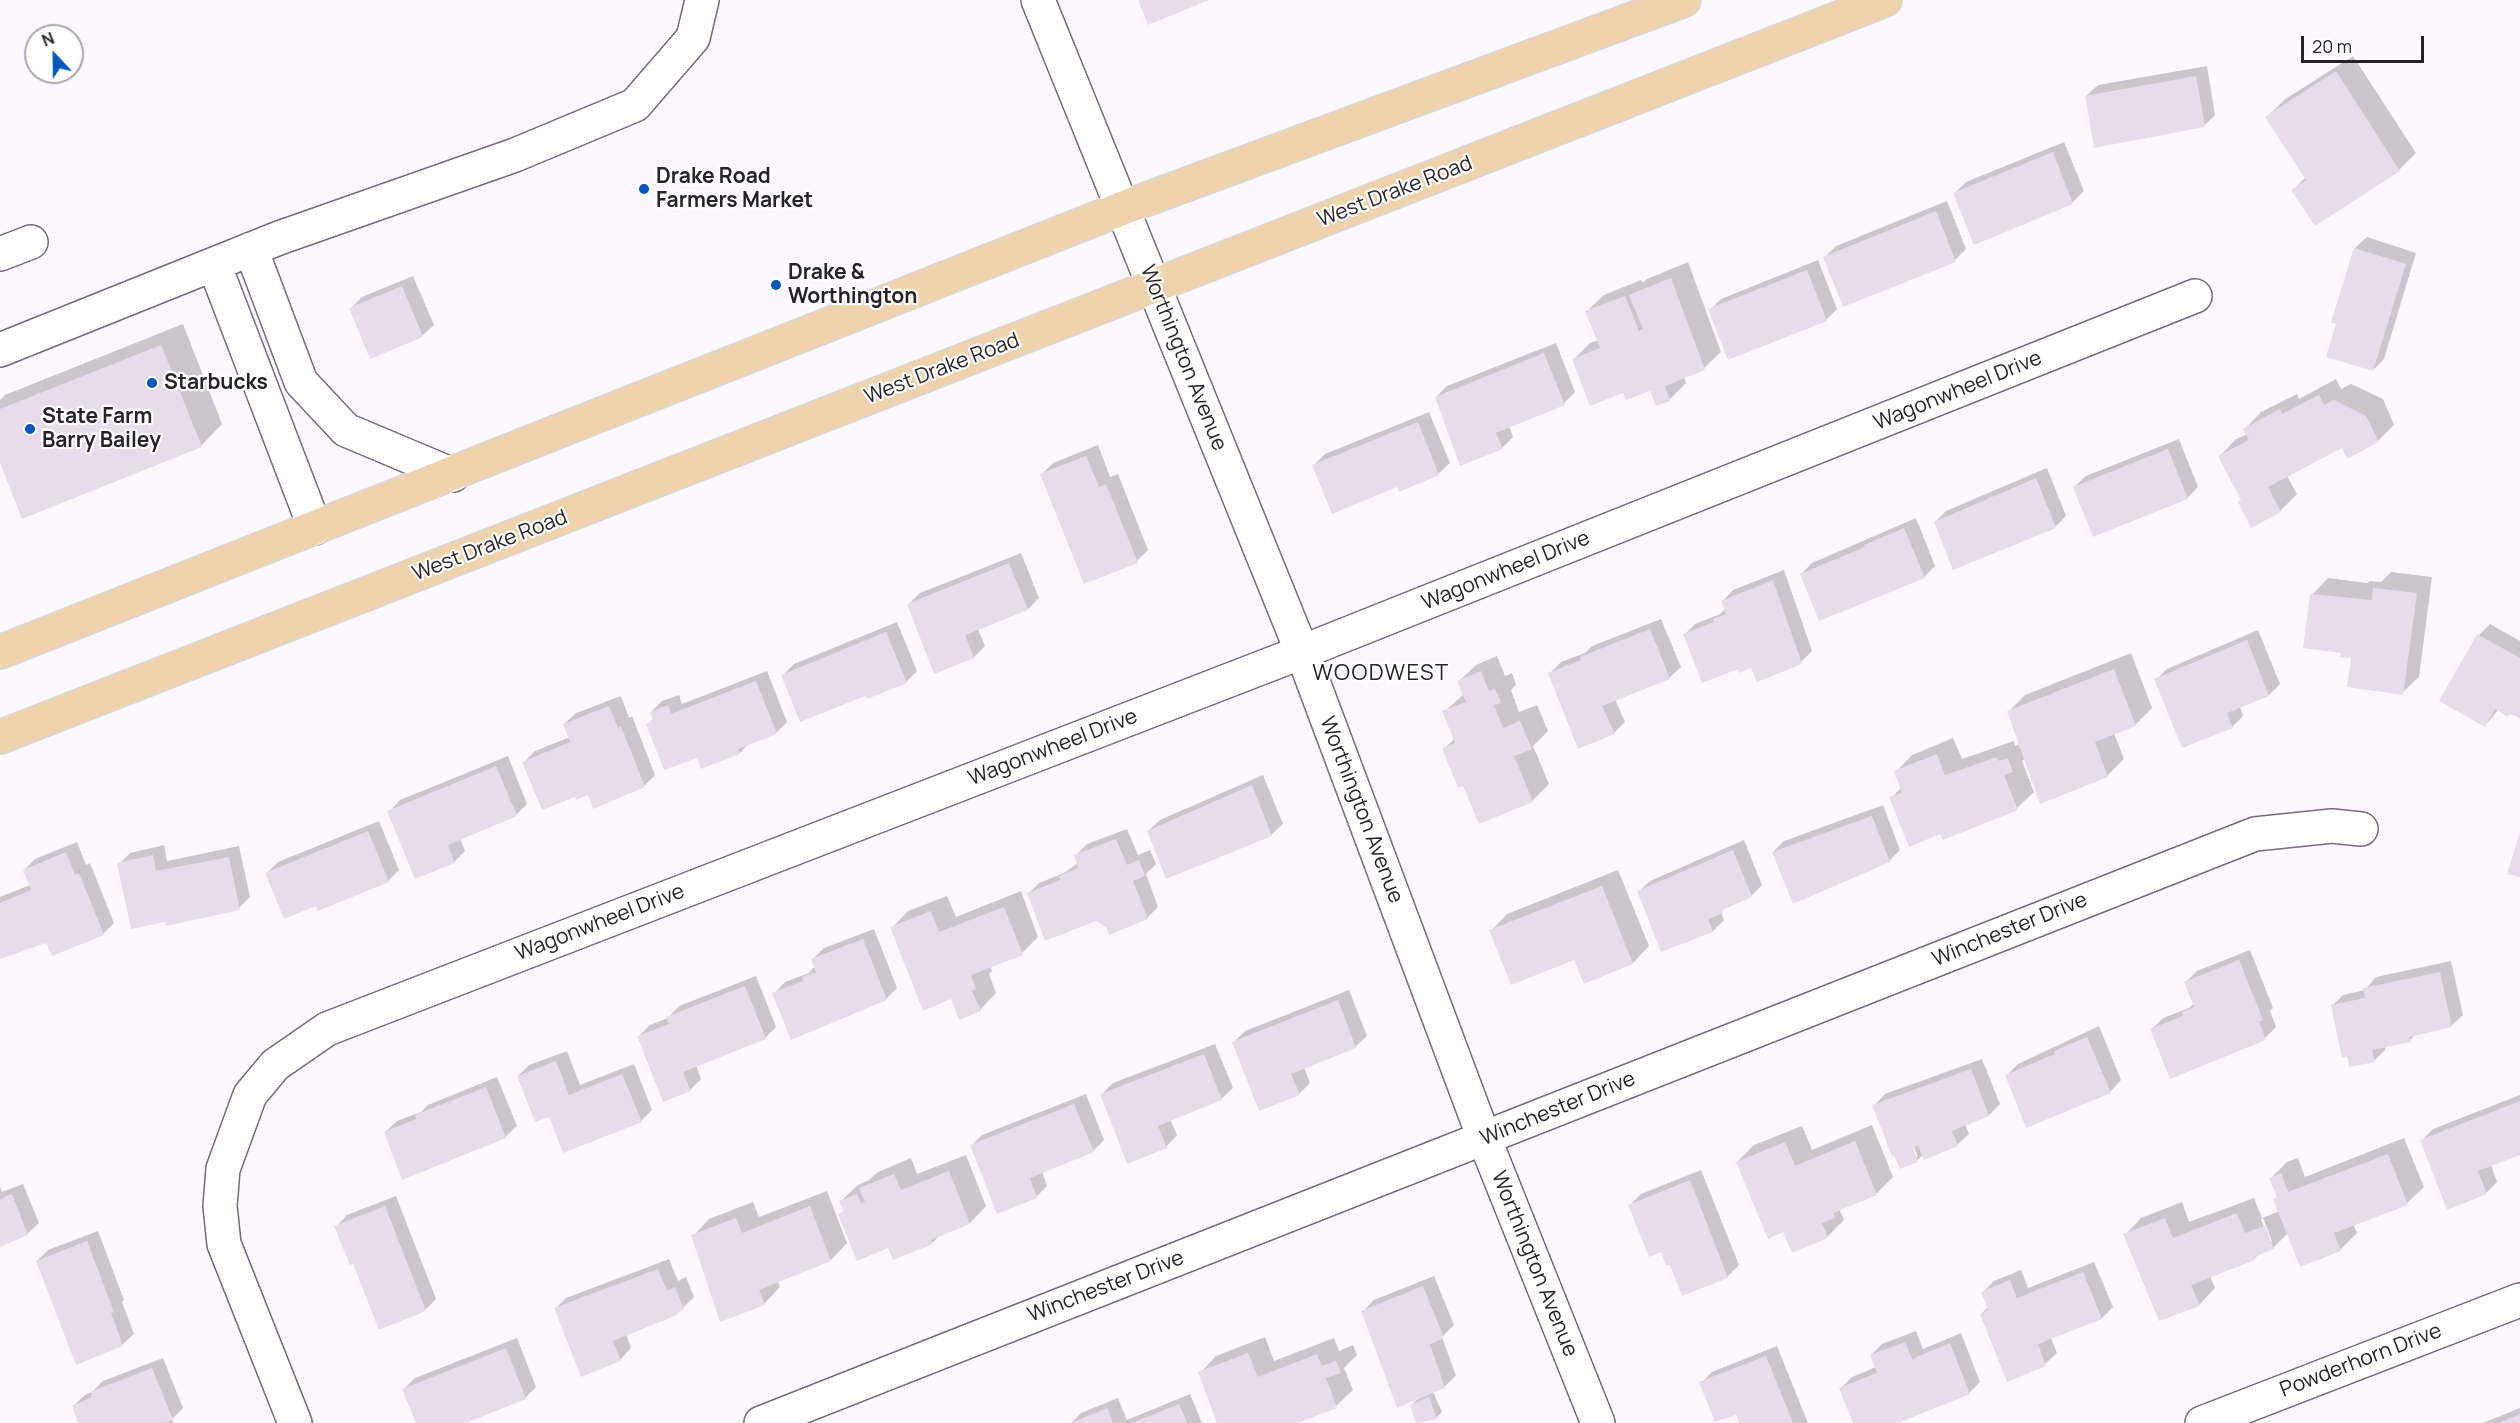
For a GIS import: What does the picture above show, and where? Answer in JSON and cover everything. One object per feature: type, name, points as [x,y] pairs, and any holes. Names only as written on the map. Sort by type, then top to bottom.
[{"type":"main road","points":[[0,652],[453,475],[1123,208],[1684,0]]},
{"type":"main road","name":"West Drake Road","points":[[0,737],[1885,0]]},
{"type":"street","points":[[0,350],[251,249],[515,155],[635,105],[693,38],[702,0]]},
{"type":"street","name":"Worthington Avenue","points":[[1038,0],[1302,652],[1484,1138],[1598,1423]]},
{"type":"street","points":[[0,254],[31,242]]},
{"type":"street","points":[[251,249],[301,382],[346,430],[453,475]]},
{"type":"street","points":[[214,264],[315,528]]},
{"type":"street","name":"Wagonwheel Drive","points":[[295,1423],[224,1244],[220,1206],[223,1169],[250,1095],[275,1065],[327,1029],[1302,652],[2195,296]]},
{"type":"street","name":"Winchester Drive","points":[[761,1423],[2255,834],[2332,826],[2361,829]]},
{"type":"street","name":"Powderhorn Drive","points":[[2202,1423],[2520,1300]]},
{"type":"building","points":[[1138,0],[1209,0],[1148,25]]},
{"type":"building","points":[[2336,71],[2400,171],[2315,226],[2291,190],[2306,180],[2265,117]]},
{"type":"building","points":[[2196,76],[2205,127],[2094,148],[2085,96]]},
{"type":"building","points":[[2053,152],[2073,204],[1974,245],[1953,193]]},
{"type":"building","points":[[1936,211],[1956,262],[1843,307],[1823,257]]},
{"type":"building","points":[[2354,248],[2406,264],[2373,371],[2326,357],[2336,324],[2331,322]]},
{"type":"building","points":[[1807,270],[1827,321],[1728,360],[1708,309]]},
{"type":"building","points":[[1671,278],[1705,370],[1665,386],[1670,401],[1656,406],[1650,391],[1626,400],[1623,393],[1590,406],[1572,359],[1600,348],[1585,311],[1625,296],[1639,331],[1643,329],[1629,295]]},
{"type":"building","points":[[402,286],[423,337],[370,359],[349,308]]},
{"type":"building","points":[[161,345],[202,447],[22,519],[0,463],[0,409]]},
{"type":"building","points":[[1544,353],[1565,405],[1496,433],[1503,449],[1460,466],[1435,397]]},
{"type":"building","points":[[2319,395],[2324,405],[2334,400],[2366,416],[2379,442],[2347,459],[2342,448],[2268,487],[2281,512],[2251,528],[2238,502],[2241,500],[2218,456],[2249,440],[2243,429],[2280,409],[2282,414]]},
{"type":"building","points":[[1418,422],[1439,475],[1399,492],[1397,487],[1332,514],[1312,465]]},
{"type":"building","points":[[2168,449],[2188,499],[2093,537],[2073,487]]},
{"type":"building","points":[[1086,456],[1099,487],[1106,484],[1138,563],[1084,584],[1040,474]]},
{"type":"building","points":[[2036,478],[2056,528],[1953,570],[1934,522]]},
{"type":"building","points":[[1904,528],[1925,578],[1819,621],[1800,574]]},
{"type":"building","points":[[1009,563],[1028,610],[965,635],[974,658],[934,674],[907,604]]},
{"type":"building","points":[[1773,580],[1802,664],[1757,682],[1751,668],[1739,673],[1738,669],[1702,683],[1683,634],[1714,622],[1713,619],[1726,614],[1721,601]]},
{"type":"building","points":[[2373,588],[2417,593],[2403,695],[2347,687],[2351,658],[2340,657],[2341,653],[2303,648],[2310,594],[2372,600]]},
{"type":"building","points":[[1650,629],[1670,679],[1602,706],[1615,734],[1578,749],[1548,673],[1581,660],[1580,657]]},
{"type":"building","points":[[886,632],[907,683],[867,699],[865,696],[800,722],[781,675]]},
{"type":"building","points":[[2477,634],[2520,658],[2520,719],[2511,713],[2508,717],[2495,709],[2485,727],[2439,701]]},
{"type":"building","points":[[2247,640],[2269,696],[2227,713],[2233,728],[2182,748],[2154,679]]},
{"type":"building","points":[[2114,669],[2136,726],[2095,742],[2108,777],[2040,804],[2007,711]]},
{"type":"building","points":[[1481,671],[1489,691],[1495,689],[1501,703],[1494,705],[1503,728],[1520,721],[1532,749],[1514,756],[1533,802],[1479,824],[1463,786],[1458,788],[1442,748],[1455,743],[1442,711],[1466,702],[1457,681]]},
{"type":"building","points":[[756,681],[777,734],[738,749],[740,754],[701,769],[697,758],[664,770],[646,724],[653,721],[650,712],[668,705],[671,714]]},
{"type":"building","points":[[609,706],[618,728],[621,726],[645,787],[593,809],[588,795],[576,800],[575,797],[542,810],[522,762],[570,742],[563,724]]},
{"type":"building","points":[[1937,754],[1945,775],[1997,757],[1999,761],[2008,758],[2013,772],[2004,775],[2018,810],[1943,840],[1940,834],[1909,847],[1889,797],[1902,792],[1894,771]]},
{"type":"building","points":[[496,766],[517,816],[448,845],[455,863],[415,879],[387,811]]},
{"type":"building","points":[[1252,785],[1272,836],[1166,879],[1147,831]]},
{"type":"building","points":[[1872,816],[1890,862],[1793,904],[1772,852]]},
{"type":"building","points":[[368,831],[389,882],[318,911],[316,906],[284,919],[265,873]]},
{"type":"building","points":[[2520,832],[2520,877],[2507,874]]},
{"type":"building","points":[[1116,839],[1127,865],[1139,860],[1145,876],[1133,881],[1148,919],[1109,935],[1107,928],[1096,921],[1045,941],[1027,893],[1060,880],[1059,876],[1078,868],[1074,855]]},
{"type":"building","points":[[1733,850],[1752,897],[1708,919],[1713,932],[1661,952],[1637,891]]},
{"type":"building","points":[[66,852],[75,875],[79,873],[104,935],[52,956],[46,943],[0,959],[0,903],[31,890],[23,870]]},
{"type":"building","points":[[153,855],[156,871],[229,857],[240,910],[166,926],[165,922],[131,929],[117,863]]},
{"type":"building","points":[[1602,886],[1633,964],[1584,984],[1574,960],[1511,985],[1489,930]]},
{"type":"building","points":[[1004,907],[1023,955],[971,975],[976,989],[972,991],[981,1011],[959,1020],[951,999],[923,1011],[890,927],[931,911],[939,932]]},
{"type":"building","points":[[863,939],[887,1000],[791,1040],[772,993],[803,981],[802,977],[816,972],[811,959]]},
{"type":"building","points":[[2239,960],[2263,1020],[2259,1022],[2266,1040],[2170,1079],[2150,1029],[2183,1016],[2182,1012],[2194,1007],[2184,982]]},
{"type":"building","points":[[2440,972],[2452,1027],[2409,1037],[2411,1042],[2372,1050],[2375,1062],[2349,1067],[2347,1056],[2342,1058],[2331,1005],[2365,998],[2363,988]]},
{"type":"building","points":[[745,986],[766,1039],[683,1072],[691,1091],[663,1102],[637,1036],[669,1024],[666,1017]]},
{"type":"building","points":[[1338,1000],[1356,1048],[1291,1074],[1300,1095],[1259,1111],[1232,1042]]},
{"type":"building","points":[[2087,1037],[2111,1093],[2026,1128],[2005,1075],[2055,1054],[2054,1051]]},
{"type":"building","points":[[1204,1054],[1222,1100],[1158,1126],[1167,1148],[1127,1164],[1100,1094]]},
{"type":"building","points":[[556,1061],[569,1095],[622,1074],[642,1122],[563,1153],[549,1117],[535,1122],[517,1076]]},
{"type":"building","points":[[1971,1069],[1989,1116],[1952,1131],[1958,1146],[1924,1160],[1918,1145],[1913,1148],[1918,1162],[1900,1169],[1894,1155],[1892,1156],[1872,1105]]},
{"type":"building","points":[[486,1087],[506,1138],[402,1180],[384,1132],[416,1119],[415,1115]]},
{"type":"building","points":[[2520,1101],[2520,1155],[2478,1171],[2487,1194],[2447,1210],[2420,1140]]},
{"type":"building","points":[[1074,1104],[1094,1152],[1030,1178],[1037,1198],[997,1214],[970,1145]]},
{"type":"building","points":[[1855,1141],[1877,1195],[1833,1213],[1835,1218],[1822,1223],[1828,1238],[1792,1253],[1783,1232],[1768,1239],[1736,1162],[1785,1142],[1795,1166]]},
{"type":"building","points":[[2388,1154],[2408,1205],[2334,1233],[2341,1251],[2300,1267],[2273,1199],[2277,1197],[2269,1178],[2281,1173],[2288,1192]]},
{"type":"building","points":[[949,1171],[970,1224],[931,1240],[933,1244],[893,1260],[888,1248],[857,1261],[838,1214],[844,1212],[839,1201],[857,1194],[861,1204],[865,1202],[859,1188],[894,1174],[901,1190]]},
{"type":"building","points":[[1690,1180],[1728,1278],[1682,1296],[1670,1265],[1666,1266],[1661,1252],[1649,1257],[1628,1205]]},
{"type":"building","points":[[12,1194],[28,1235],[0,1247],[0,1199]]},
{"type":"building","points":[[385,1206],[426,1311],[379,1330],[353,1264],[350,1265],[334,1226]]},
{"type":"building","points":[[810,1206],[831,1261],[759,1290],[765,1305],[720,1322],[691,1235],[736,1218],[742,1233]]},
{"type":"building","points":[[2237,1213],[2245,1233],[2265,1226],[2274,1249],[2254,1257],[2255,1260],[2191,1285],[2200,1306],[2159,1321],[2123,1234],[2165,1218],[2173,1238]]},
{"type":"building","points":[[87,1241],[114,1312],[111,1313],[123,1346],[76,1365],[36,1261]]},
{"type":"building","points":[[658,1269],[667,1291],[675,1287],[684,1309],[676,1313],[677,1315],[613,1341],[621,1361],[581,1377],[554,1308]]},
{"type":"building","points":[[2083,1272],[2102,1319],[2038,1344],[2046,1366],[2007,1382],[1980,1314],[1988,1310],[1981,1292],[2010,1280],[2017,1298]]},
{"type":"building","points":[[1423,1286],[1444,1338],[1430,1344],[1445,1388],[1397,1408],[1361,1311]]},
{"type":"building","points":[[1905,1342],[1912,1359],[1950,1343],[1970,1394],[1898,1423],[1853,1423],[1839,1388],[1877,1373],[1870,1355]]},
{"type":"building","points":[[506,1348],[526,1399],[466,1423],[416,1423],[402,1389]]},
{"type":"building","points":[[1248,1353],[1258,1377],[1317,1354],[1322,1366],[1336,1361],[1341,1373],[1326,1378],[1337,1408],[1297,1423],[1217,1423],[1198,1372]]},
{"type":"building","points":[[1766,1356],[1793,1423],[1739,1423],[1736,1415],[1715,1422],[1699,1382]]},
{"type":"building","points":[[152,1368],[173,1420],[166,1423],[78,1423],[72,1406],[92,1397],[90,1392]]},
{"type":"building","points":[[1429,1397],[1437,1419],[1416,1423],[1410,1405]]},
{"type":"building","points":[[1179,1404],[1187,1423],[1132,1423]]},
{"type":"building","points":[[1107,1408],[1113,1423],[1071,1423]]},
{"type":"building","points":[[2520,1414],[2520,1423],[2498,1423]]},
{"type":"place","name":"Drake Road Farmers Market","points":[[644,189]]},
{"type":"place","name":"Drake & Worthington","points":[[776,285]]},
{"type":"place","name":"Starbucks","points":[[152,383]]},
{"type":"place","name":"State Farm Barry Bailey","points":[[30,429]]},
{"type":"district","name":"WOODWEST","points":[[1381,674]]}]
